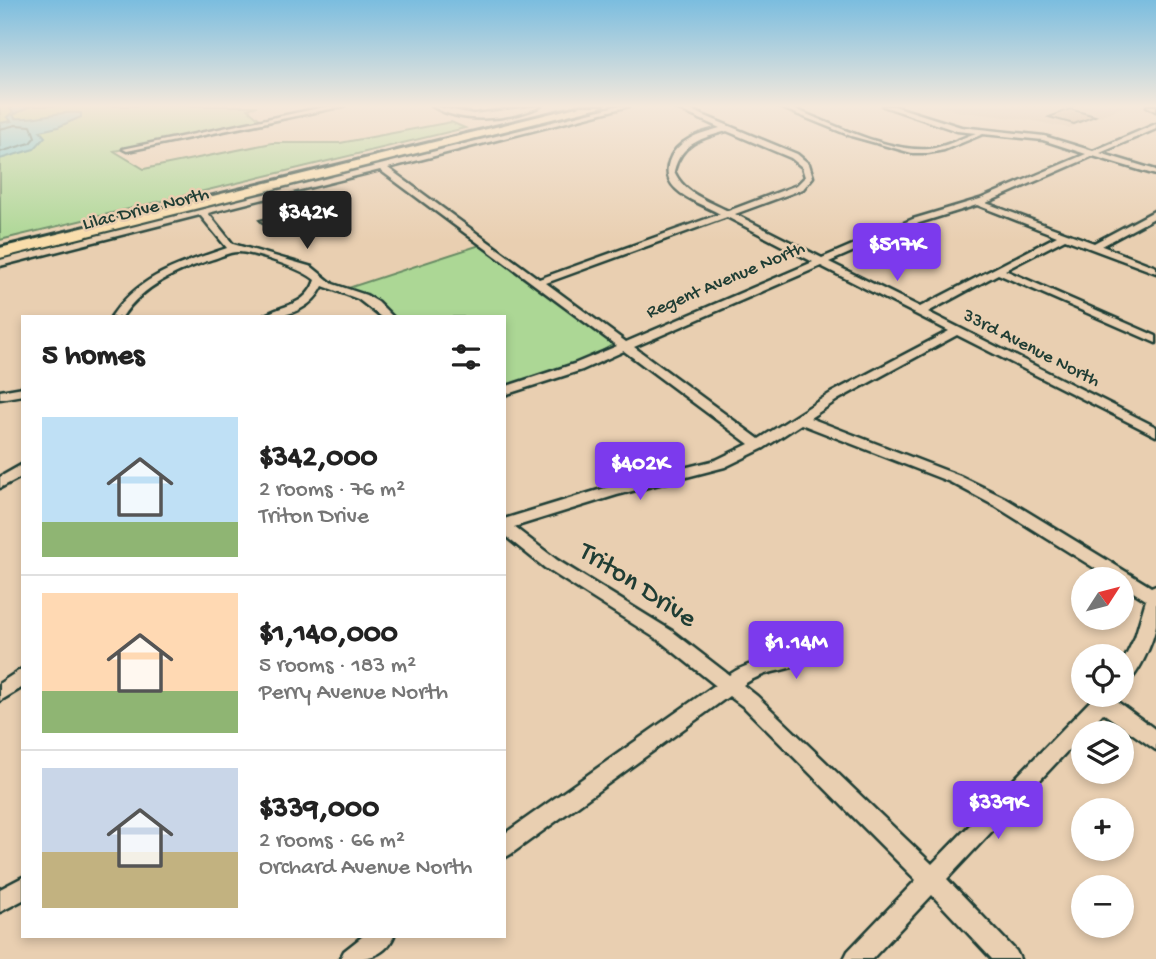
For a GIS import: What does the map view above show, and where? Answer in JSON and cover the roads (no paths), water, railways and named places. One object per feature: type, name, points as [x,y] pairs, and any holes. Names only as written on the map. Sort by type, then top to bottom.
[{"type":"highway","points":[[0,243],[384,151]]},
{"type":"highway","points":[[0,253],[415,151]]},
{"type":"street","name":"Lilac Drive North","points":[[0,262],[446,151]]},
{"type":"street","name":"33rd Avenue North","points":[[677,151],[670,171],[676,185],[684,192],[1156,432]]},
{"type":"street","points":[[537,283],[800,187],[808,177],[806,166],[794,156],[782,151]]},
{"type":"street","points":[[1084,151],[1156,173]]},
{"type":"street","name":"Regent Avenue North","points":[[506,390],[578,367],[916,221],[979,203],[1102,151]]},
{"type":"street","points":[[381,167],[759,445]]},
{"type":"street","points":[[979,203],[1156,270]]},
{"type":"street","points":[[202,212],[230,246],[300,265],[329,286],[362,297],[385,315]]},
{"type":"street","points":[[1094,247],[1156,213]]},
{"type":"street","points":[[919,312],[1065,236]]},
{"type":"street","points":[[117,315],[129,299],[150,284],[177,270],[236,248]]},
{"type":"street","points":[[996,270],[1156,340]]},
{"type":"street","points":[[272,315],[307,301],[319,287],[320,280]]},
{"type":"street","points":[[506,525],[615,490],[720,464],[759,445],[835,396],[957,331]]},
{"type":"street","points":[[0,396],[21,391]]},
{"type":"street","points":[[799,418],[955,479],[1000,502],[1155,595],[1145,640],[1134,662]]},
{"type":"street","points":[[0,482],[21,470]]},
{"type":"street","name":"Triton Drive","points":[[506,528],[528,549],[666,636],[729,684],[785,734],[1008,959]]},
{"type":"street","points":[[506,846],[746,673],[802,657],[814,645],[819,633]]},
{"type":"street","points":[[0,693],[21,677]]},
{"type":"street","points":[[856,959],[1096,707]]},
{"type":"street","points":[[1116,707],[1156,741]]},
{"type":"street","points":[[0,901],[21,889]]},
{"type":"street","points":[[352,959],[380,938]]},
{"type":"water","points":[[0,151],[28,151],[0,159]]}]
